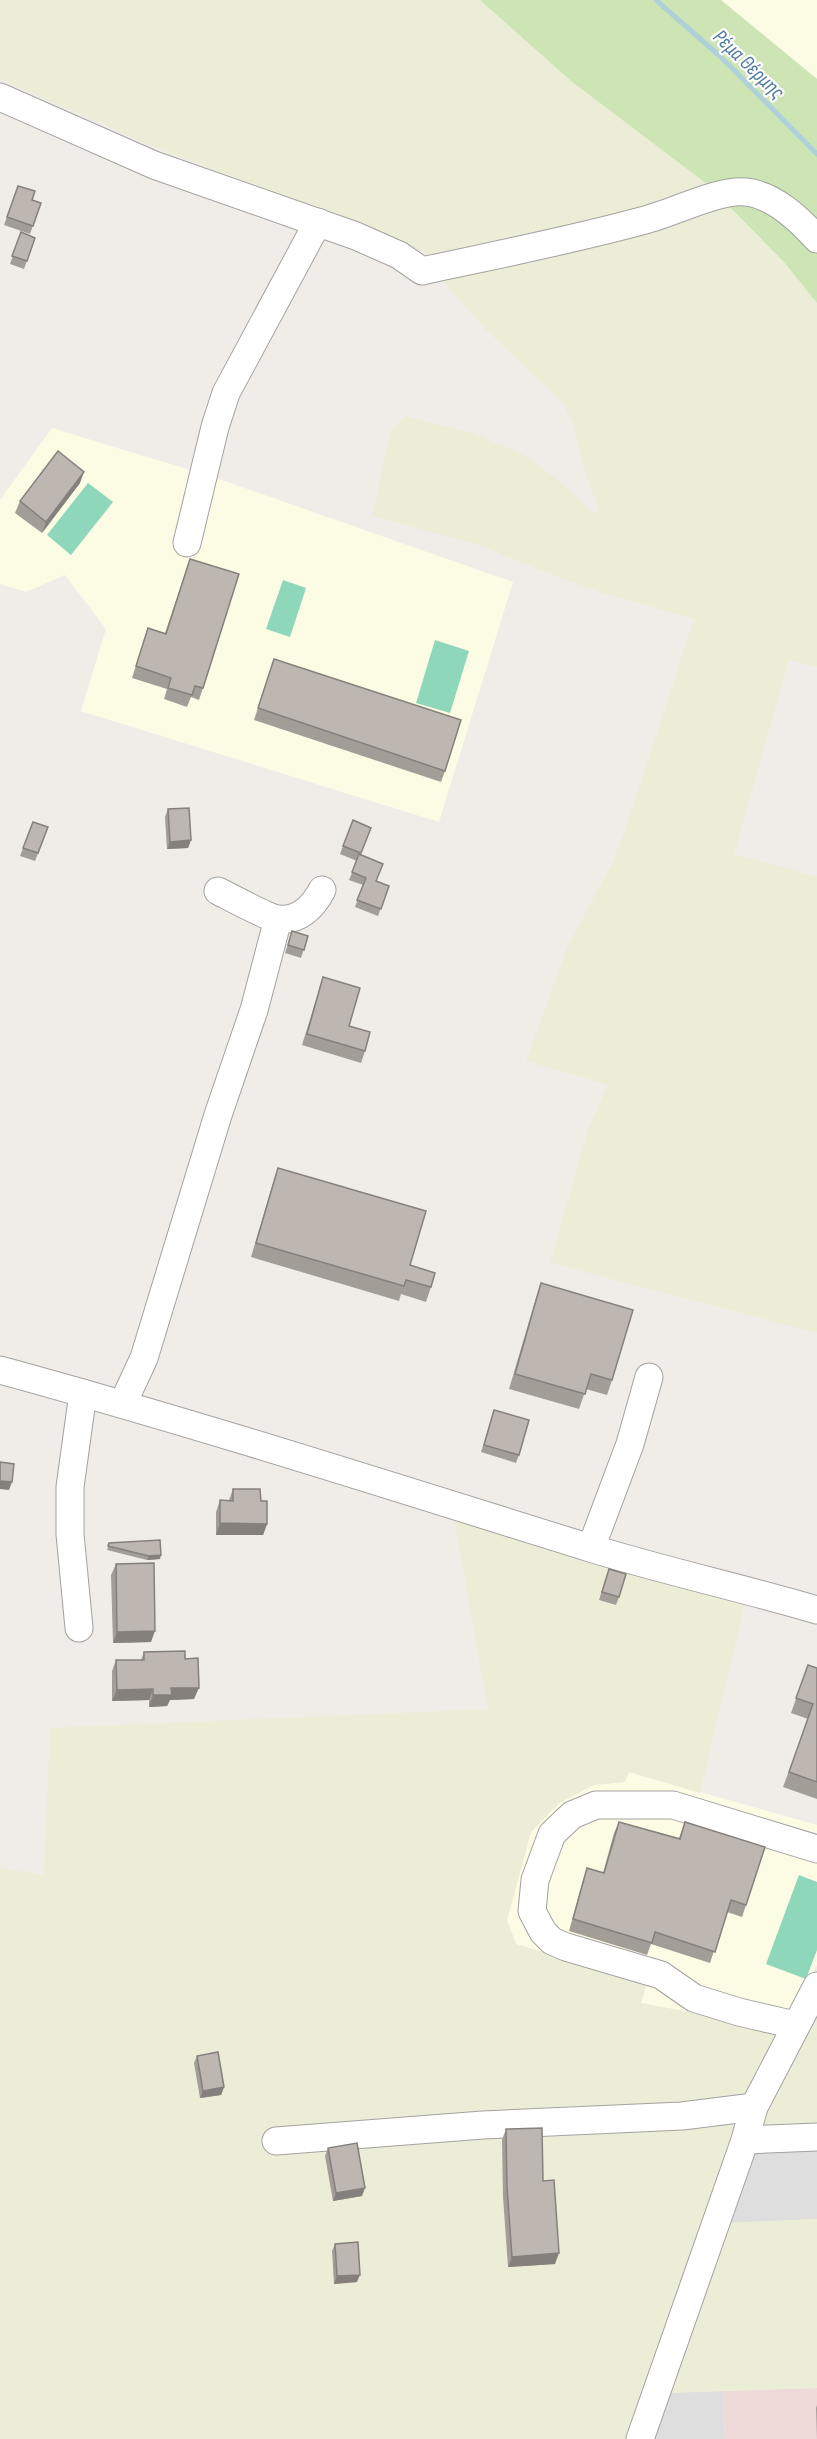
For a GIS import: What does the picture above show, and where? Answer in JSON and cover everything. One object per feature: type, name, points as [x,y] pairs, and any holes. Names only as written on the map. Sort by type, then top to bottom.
[{"type":"street","points":[[0,97],[154,165],[356,236],[399,255],[422,271],[620,227],[737,191],[755,193],[776,203],[817,239]]},
{"type":"street","points":[[187,543],[214,427],[226,393],[318,222]]},
{"type":"street","points":[[218,891],[278,919],[298,916],[308,911],[322,891]]},
{"type":"street","points":[[123,1403],[144,1358],[218,1115],[254,1010],[278,919]]},
{"type":"street","points":[[0,1370],[123,1403],[591,1548],[817,1610]]},
{"type":"street","points":[[591,1548],[630,1443],[649,1377]]},
{"type":"street","points":[[80,1628],[70,1534],[70,1486],[83,1393]]},
{"type":"street","points":[[795,2025],[693,1998],[661,1975],[552,1941],[543,1932],[532,1911],[535,1880],[552,1834],[572,1815],[596,1805],[674,1805],[817,1850]]},
{"type":"street","points":[[640,2439],[745,2140],[754,2107],[817,1986]]},
{"type":"street","points":[[276,2141],[483,2125],[682,2116],[754,2107]]},
{"type":"street","points":[[745,2140],[817,2137]]},
{"type":"shaded area","points":[[0,0],[480,0],[571,81],[715,190],[483,249],[429,255],[147,144],[0,79]]},
{"type":"shaded area","points":[[721,0],[817,0],[817,79],[816,78]]},
{"type":"shaded area","points":[[724,201],[784,262],[817,303],[817,667],[789,660],[734,854],[817,877],[817,1333],[550,1263],[588,1129],[608,1085],[526,1061],[567,948],[612,863],[623,836],[694,619],[605,594],[479,545],[372,516],[391,430],[405,416],[472,433],[524,455],[556,478],[592,512],[599,510],[583,466],[574,426],[562,402],[484,328],[443,281],[448,275]]},
{"type":"shaded area","points":[[52,428],[216,478],[513,582],[439,822],[81,711],[106,629],[65,575],[26,592],[0,584],[0,500]]},
{"type":"shaded area","points":[[453,1513],[747,1595],[700,1793],[629,1772],[625,1782],[594,1785],[559,1803],[531,1832],[507,1920],[516,1944],[647,1983],[641,2003],[780,2029],[626,2439],[0,2439],[0,1868],[44,1875],[50,1728],[488,1709]]},
{"type":"shaded area","points":[[629,1772],[817,1825],[817,1965],[780,2029],[640,2003],[647,1983],[515,1944],[507,1920],[531,1832],[559,1803],[594,1785],[625,1782]]},
{"type":"shaded area","points":[[817,2007],[817,2124],[757,2127]]},
{"type":"shaded area","points":[[817,2124],[817,2219],[725,2223],[757,2127]]},
{"type":"shaded area","points":[[817,2219],[817,2388],[666,2393],[725,2223]]},
{"type":"shaded area","points":[[817,2388],[817,2439],[725,2439],[723,2391]]},
{"type":"shaded area","points":[[723,2391],[725,2439],[649,2439],[666,2393]]},
{"type":"green space","points":[[480,0],[721,0],[817,79],[817,226],[715,190],[571,81]]},
{"type":"green space","points":[[752,200],[817,249],[817,303],[784,262],[724,201]]},
{"type":"green space","points":[[88,483],[113,502],[71,555],[47,535]]},
{"type":"green space","points":[[283,580],[306,588],[290,637],[266,629]]},
{"type":"green space","points":[[435,640],[469,651],[450,713],[416,703]]},
{"type":"green space","points":[[799,1875],[817,1882],[817,1950],[806,1979],[766,1964]]},
{"type":"building","points":[[18,186],[35,191],[32,200],[41,203],[33,226],[7,217]]},
{"type":"building","points":[[21,232],[35,238],[27,261],[12,256]]},
{"type":"building","points":[[58,451],[84,472],[46,522],[20,501]]},
{"type":"building","points":[[190,559],[239,574],[203,688],[195,686],[192,695],[168,688],[171,678],[136,666],[148,628],[166,634]]},
{"type":"building","points":[[274,659],[461,720],[445,771],[258,708]]},
{"type":"building","points":[[189,808],[191,840],[170,842],[168,809]]},
{"type":"building","points":[[353,820],[371,828],[361,853],[343,846]]},
{"type":"building","points":[[33,822],[48,827],[38,853],[23,848]]},
{"type":"building","points":[[359,854],[383,864],[376,881],[389,886],[381,909],[357,900],[366,878],[352,872]]},
{"type":"building","points":[[292,931],[308,936],[304,950],[288,945]]},
{"type":"building","points":[[323,977],[360,988],[349,1026],[370,1032],[365,1051],[307,1034]]},
{"type":"building","points":[[278,1168],[426,1211],[410,1265],[435,1273],[431,1287],[406,1280],[404,1286],[256,1243]]},
{"type":"building","points":[[541,1283],[633,1310],[612,1380],[591,1374],[585,1394],[515,1374]]},
{"type":"building","points":[[494,1410],[529,1420],[519,1455],[484,1445]]},
{"type":"building","points":[[0,1462],[14,1464],[12,1482],[0,1481]]},
{"type":"building","points":[[233,1489],[260,1489],[261,1501],[267,1501],[267,1524],[220,1523],[220,1500],[233,1501]]},
{"type":"building","points":[[160,1540],[161,1555],[149,1556],[108,1546],[109,1543]]},
{"type":"building","points":[[154,1563],[155,1631],[117,1632],[116,1564]]},
{"type":"building","points":[[609,1569],[626,1574],[619,1597],[602,1592]]},
{"type":"building","points":[[185,1651],[185,1659],[198,1658],[199,1688],[171,1688],[172,1695],[153,1695],[153,1689],[117,1690],[116,1660],[144,1660],[144,1652]]},
{"type":"building","points":[[808,1665],[817,1668],[817,1782],[789,1772],[813,1704],[796,1698]]},
{"type":"building","points":[[619,1822],[680,1839],[685,1822],[765,1847],[746,1905],[731,1900],[715,1952],[655,1932],[652,1943],[573,1919],[587,1868],[604,1873]]},
{"type":"building","points":[[218,2052],[224,2087],[203,2091],[197,2056]]},
{"type":"building","points":[[542,2128],[543,2181],[554,2180],[559,2253],[512,2257],[506,2129]]},
{"type":"building","points":[[357,2143],[365,2188],[336,2193],[328,2148]]},
{"type":"building","points":[[358,2242],[360,2275],[337,2276],[335,2244]]},
{"type":"waterway","name":"Ρέμα Θέρμης","points":[[656,0],[721,57],[817,154]]}]
